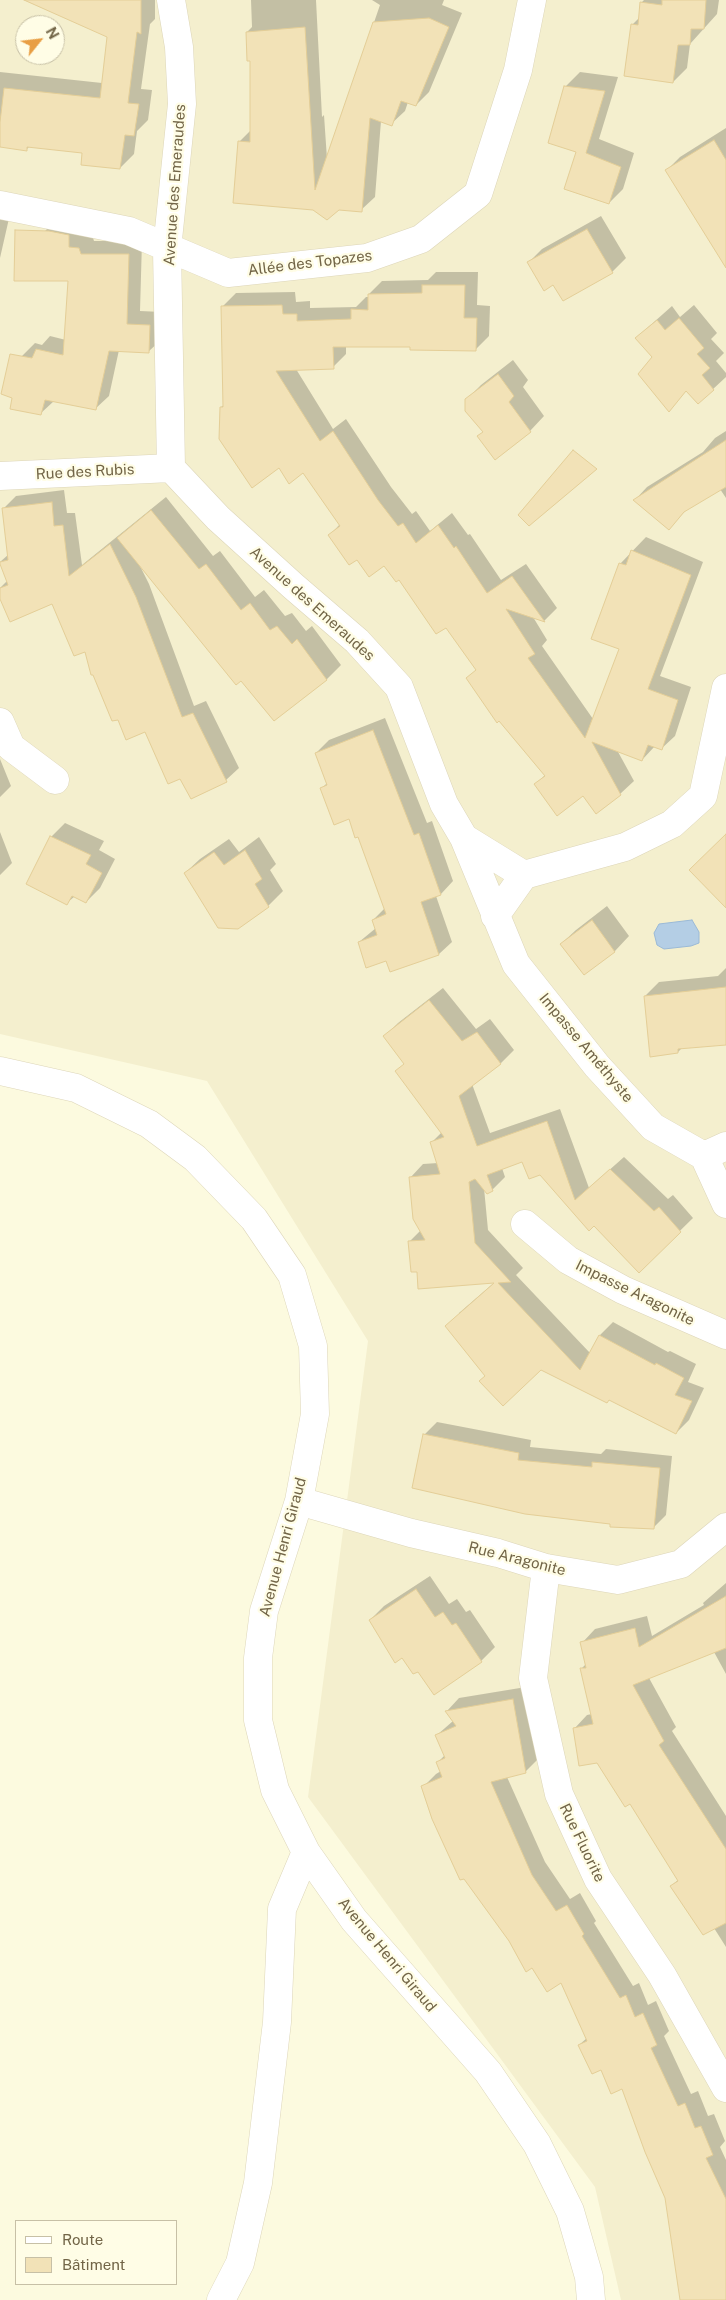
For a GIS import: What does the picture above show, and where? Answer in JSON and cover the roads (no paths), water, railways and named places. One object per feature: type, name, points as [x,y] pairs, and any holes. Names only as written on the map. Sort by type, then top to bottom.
[{"type":"street","name":"Avenue des Emeraudes","points":[[171,0],[179,47],[182,104],[167,249],[171,468],[218,518],[357,641],[399,687],[444,804],[464,838],[524,875]]},
{"type":"street","name":"Allée des Topazes","points":[[0,205],[129,231],[167,249],[228,273],[367,258],[421,239],[478,194],[518,70],[532,0]]},
{"type":"street","name":"Rue des Rubis","points":[[0,476],[171,468]]},
{"type":"street","points":[[495,916],[524,875],[625,847],[672,824],[703,796],[726,688]]},
{"type":"street","points":[[0,722],[11,747],[55,780]]},
{"type":"street","name":"Impasse Améthyste","points":[[464,838],[516,964],[597,1066],[653,1127],[715,1151]]},
{"type":"street","name":"Avenue Henri Giraud","points":[[0,1071],[76,1088],[149,1124],[195,1158],[254,1219],[292,1275],[313,1346],[315,1414],[299,1500],[264,1611],[258,1658],[258,1720],[275,1790],[306,1852],[354,1920],[488,2072],[537,2144],[570,2211],[589,2277],[591,2300]]},
{"type":"street","points":[[715,1151],[726,1204]]},
{"type":"street","name":"Impasse Aragonite","points":[[525,1224],[568,1260],[622,1290],[726,1336]]},
{"type":"street","name":"Rue Aragonite","points":[[299,1500],[411,1533],[498,1553],[546,1568],[618,1580],[681,1564],[726,1527]]},
{"type":"street","name":"Rue Fluorite","points":[[546,1568],[533,1678],[559,1794],[598,1879],[662,1975],[726,2088]]},
{"type":"street","points":[[221,2300],[240,2263],[258,2183],[277,2022],[282,1909],[306,1852]]},
{"type":"water","points":[[692,920],[699,932],[699,943],[691,946],[664,949],[657,945],[654,933],[659,924]]}]
